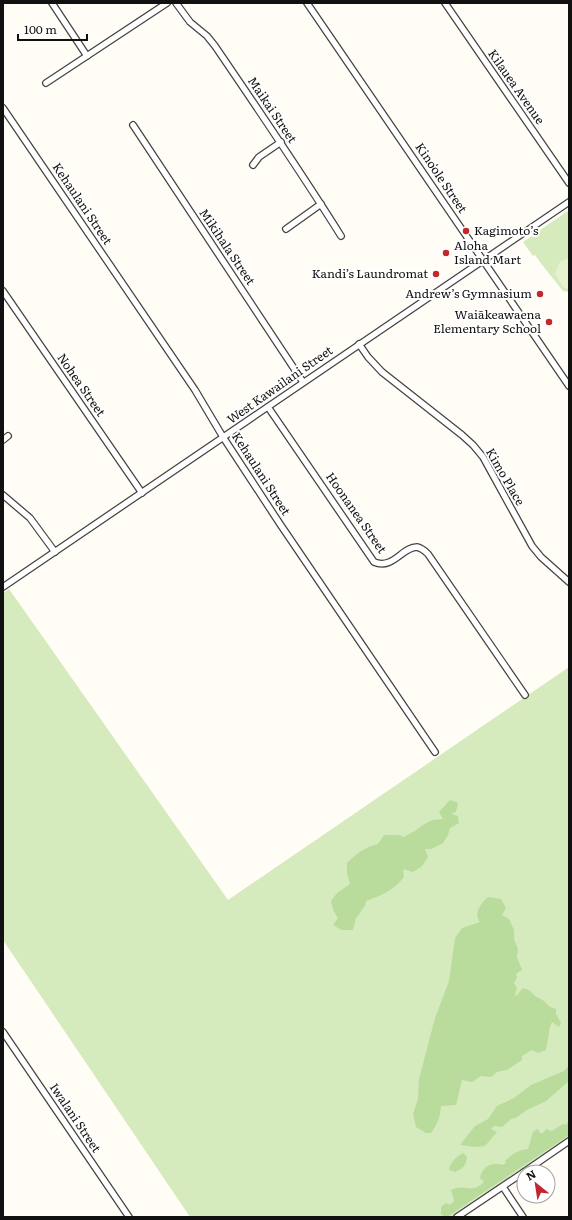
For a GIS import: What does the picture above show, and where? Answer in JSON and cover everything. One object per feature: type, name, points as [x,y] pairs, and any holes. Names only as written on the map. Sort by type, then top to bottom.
[{"type":"street","points":[[52,3],[87,56]]},
{"type":"street","points":[[46,83],[167,3]]},
{"type":"street","name":"Maikai Street","points":[[176,3],[190,22],[213,43],[281,142],[341,236]]},
{"type":"street","name":"Kinoʻole Street","points":[[307,3],[569,386]]},
{"type":"street","name":"Kilauea Avenue","points":[[445,3],[569,183]]},
{"type":"street","name":"Kehaulani Street","points":[[3,108],[195,390],[223,438],[280,524],[435,752]]},
{"type":"street","name":"Mikihala Street","points":[[132,125],[303,382]]},
{"type":"street","points":[[253,165],[259,157],[281,142]]},
{"type":"street","name":"West Kawailani Street","points":[[3,587],[569,202]]},
{"type":"street","points":[[286,229],[321,204]]},
{"type":"street","name":"Nohea Street","points":[[3,291],[142,493]]},
{"type":"street","name":"Kimo Place","points":[[359,344],[368,357],[382,372],[473,445],[485,462],[532,546],[541,557],[569,582]]},
{"type":"street","name":"Hoonanea Street","points":[[268,406],[374,562],[385,564],[411,549],[418,547],[428,554],[525,695]]},
{"type":"street","points":[[3,495],[30,518],[55,552]]},
{"type":"street","name":"Iwalani Street","points":[[3,1032],[129,1217]]},
{"type":"street","points":[[536,1164],[569,1141]]},
{"type":"street","points":[[457,1217],[516,1177]]},
{"type":"street","points":[[502,1187],[523,1217]]},
{"type":"green space","points":[[569,210],[569,292],[563,291],[523,242]]},
{"type":"green space","points":[[569,258],[569,289],[563,287],[555,274],[560,262]]},
{"type":"green space","points":[[9,589],[228,900],[569,667],[569,1137],[529,1164],[516,1164],[516,1173],[451,1217],[190,1217],[3,940],[3,593]]},
{"type":"green space","points":[[450,800],[458,803],[456,812],[451,814],[458,816],[459,823],[450,828],[443,843],[431,849],[425,849],[428,857],[422,866],[413,872],[403,869],[404,877],[396,886],[366,901],[365,906],[356,918],[353,930],[342,930],[333,925],[338,918],[333,910],[331,901],[337,893],[350,884],[347,873],[347,863],[361,851],[378,844],[384,835],[399,835],[404,837],[432,820],[443,819],[439,812]]},
{"type":"green space","points":[[488,897],[501,899],[506,908],[502,915],[509,919],[514,930],[514,939],[518,949],[517,957],[522,970],[516,974],[517,978],[514,983],[517,988],[515,994],[516,996],[523,988],[529,990],[550,1007],[556,1009],[556,1014],[561,1023],[559,1027],[552,1022],[546,1050],[538,1053],[532,1050],[522,1056],[522,1060],[507,1070],[497,1072],[491,1077],[481,1076],[472,1082],[462,1080],[456,1105],[441,1106],[439,1117],[435,1126],[431,1133],[426,1133],[416,1127],[413,1114],[418,1099],[419,1079],[435,1018],[449,981],[455,938],[462,928],[480,922],[477,915],[479,908]]},
{"type":"green space","points":[[569,1065],[569,1081],[546,1101],[511,1119],[502,1127],[494,1126],[491,1129],[497,1132],[485,1146],[475,1147],[460,1145],[475,1126],[488,1119],[497,1106],[514,1098],[531,1085],[564,1071]]},
{"type":"green space","points":[[569,1122],[569,1135],[526,1164],[516,1164],[516,1171],[447,1217],[441,1214],[441,1207],[446,1203],[450,1205],[454,1201],[451,1190],[456,1188],[475,1188],[479,1186],[484,1182],[480,1178],[485,1168],[491,1164],[503,1165],[506,1163],[505,1161],[513,1154],[521,1150],[528,1149],[533,1132],[538,1129],[540,1133],[543,1133],[546,1129],[552,1131],[563,1124],[566,1125]]},
{"type":"green space","points":[[463,1153],[467,1157],[464,1166],[455,1172],[449,1170],[454,1160]]},
{"type":"place","name":"Kagimoto’s","points":[[466,231]]},
{"type":"place","name":"Aloha Island Mart","points":[[446,253]]},
{"type":"place","name":"Kandi’s Laundromat","points":[[436,274]]},
{"type":"place","name":"Andrew’s Gymnasium","points":[[540,294]]},
{"type":"place","name":"Waiākeawaena Elementary School","points":[[549,322]]}]
